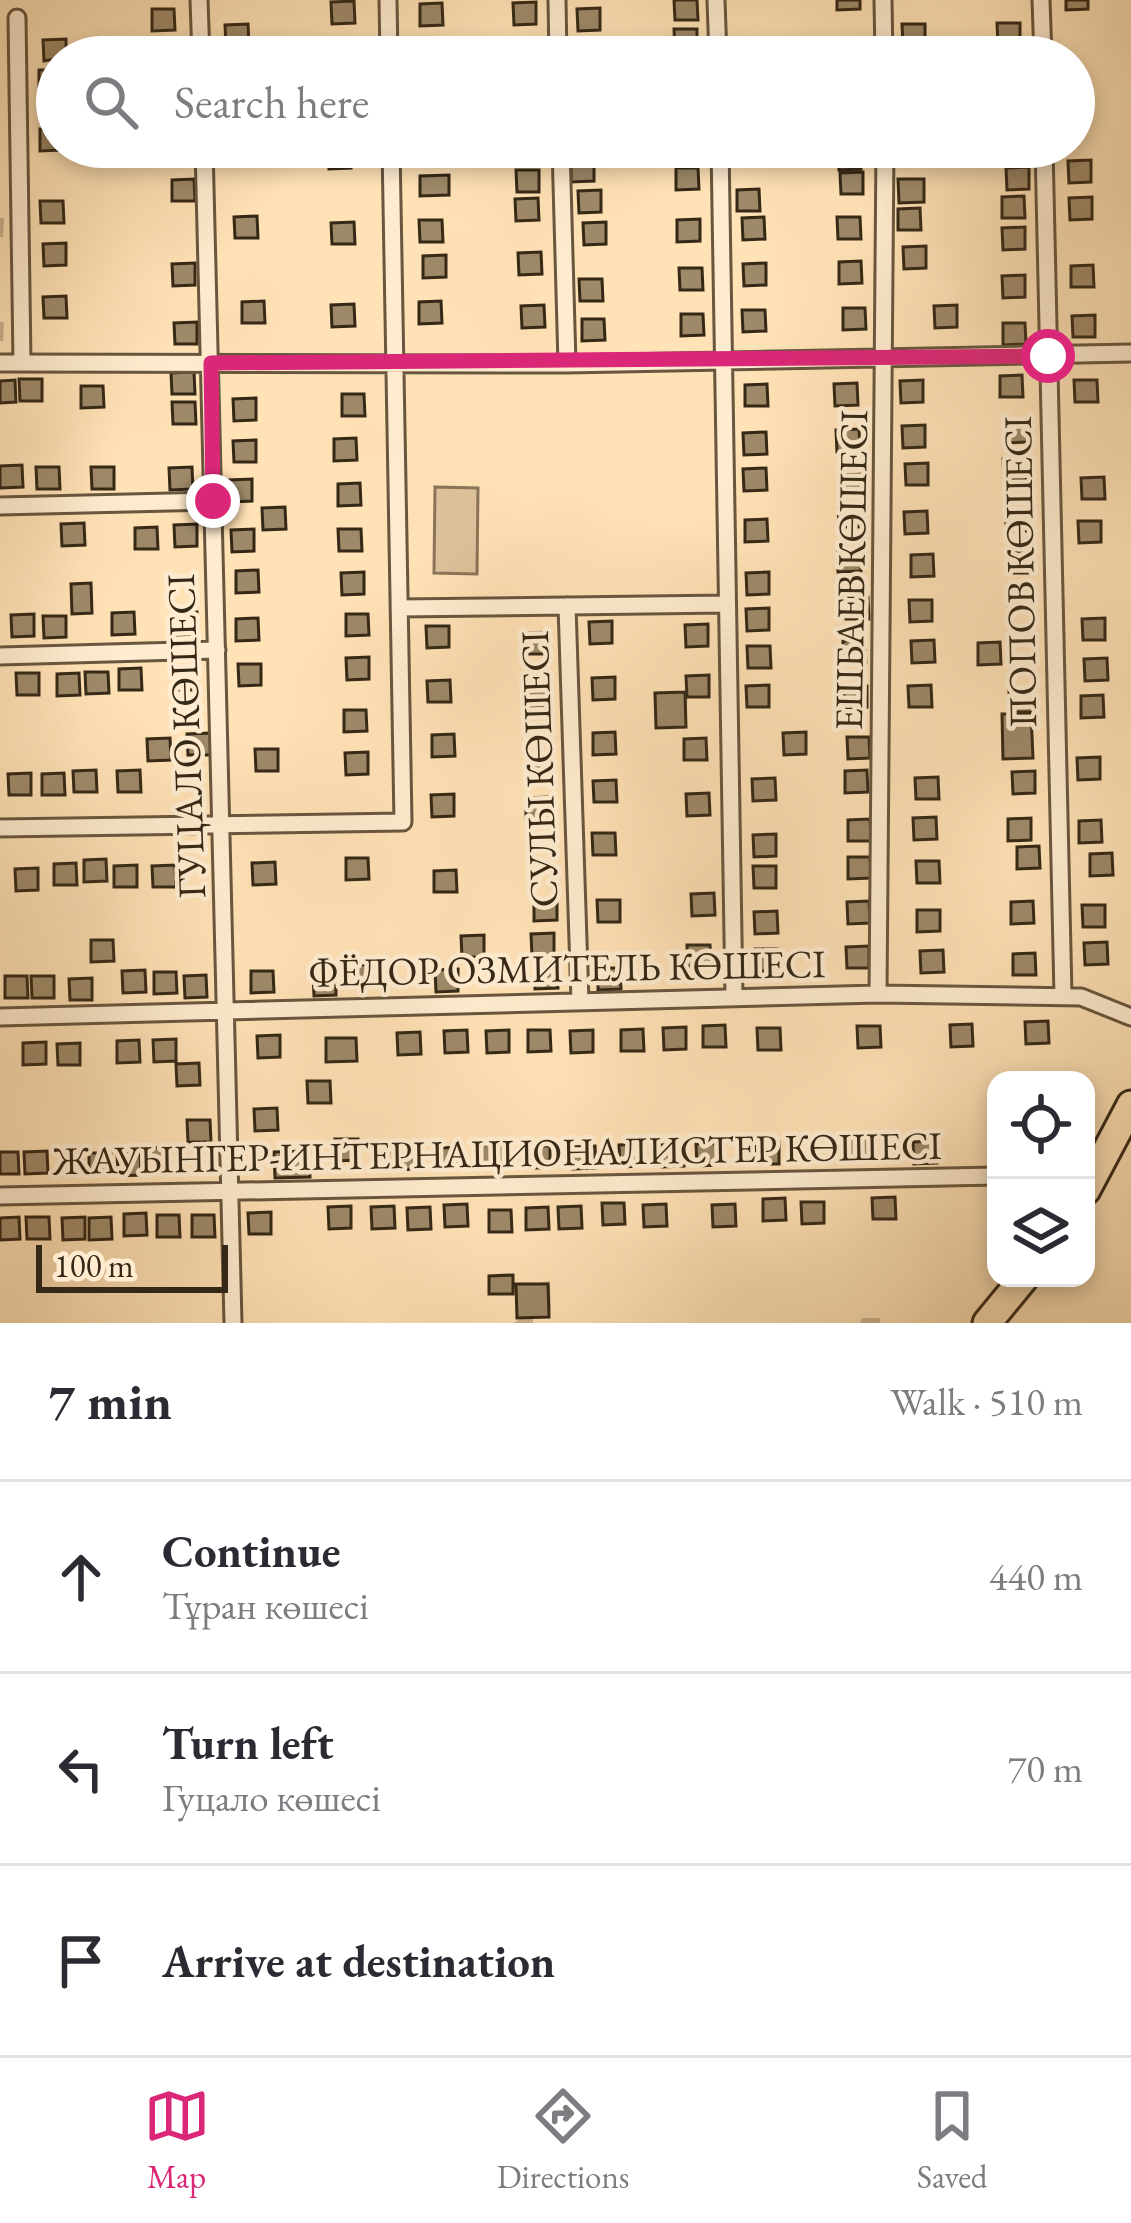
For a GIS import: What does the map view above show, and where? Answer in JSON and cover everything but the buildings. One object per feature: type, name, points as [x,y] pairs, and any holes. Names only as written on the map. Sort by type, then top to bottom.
[{"type":"highway","points":[[1092,1179],[1131,1105]]},
{"type":"highway","points":[[987,1323],[1017,1287]]},
{"type":"street","points":[[199,0],[200,36]]},
{"type":"street","points":[[388,0],[389,36]]},
{"type":"street","points":[[556,0],[557,36]]},
{"type":"street","points":[[716,0],[717,36]]},
{"type":"street","points":[[883,0],[884,36]]},
{"type":"street","points":[[1041,0],[1042,36]]},
{"type":"street","points":[[17,18],[22,362]]},
{"type":"street","name":"ГУЦАЛО КӨШЕСІ","points":[[204,168],[233,1323]]},
{"type":"street","points":[[0,828],[403,822],[392,168]]},
{"type":"street","points":[[562,168],[567,364]]},
{"type":"street","points":[[721,168],[734,997]]},
{"type":"street","name":"ЕШБАЕВ КӨШЕСІ","points":[[878,994],[885,168]]},
{"type":"street","name":"ПОПОВ КӨШЕСІ","points":[[1044,168],[1063,996]]},
{"type":"street","points":[[0,363],[567,364],[1131,353]]},
{"type":"street","points":[[0,506],[213,501]]},
{"type":"street","points":[[399,608],[728,604]]},
{"type":"street","name":"СУЛЫ КӨШЕСІ","points":[[567,606],[580,1001]]},
{"type":"street","points":[[0,656],[217,650]]},
{"type":"street","name":"ФЁДОР ОЗМИТЕЛЬ КӨШЕСІ","points":[[0,1017],[878,994],[1063,996],[1131,1017]]},
{"type":"street","name":"ЖАУЫНГЕР-ИНТЕРНАЦИОНАЛИСТЕР КӨШЕСІ","points":[[0,1196],[987,1176]]},
{"type":"shaded area","points":[[435,487],[478,488],[477,574],[434,573]]},
{"type":"route","points":[[213,501],[211,363],[567,364],[1048,356]]}]
